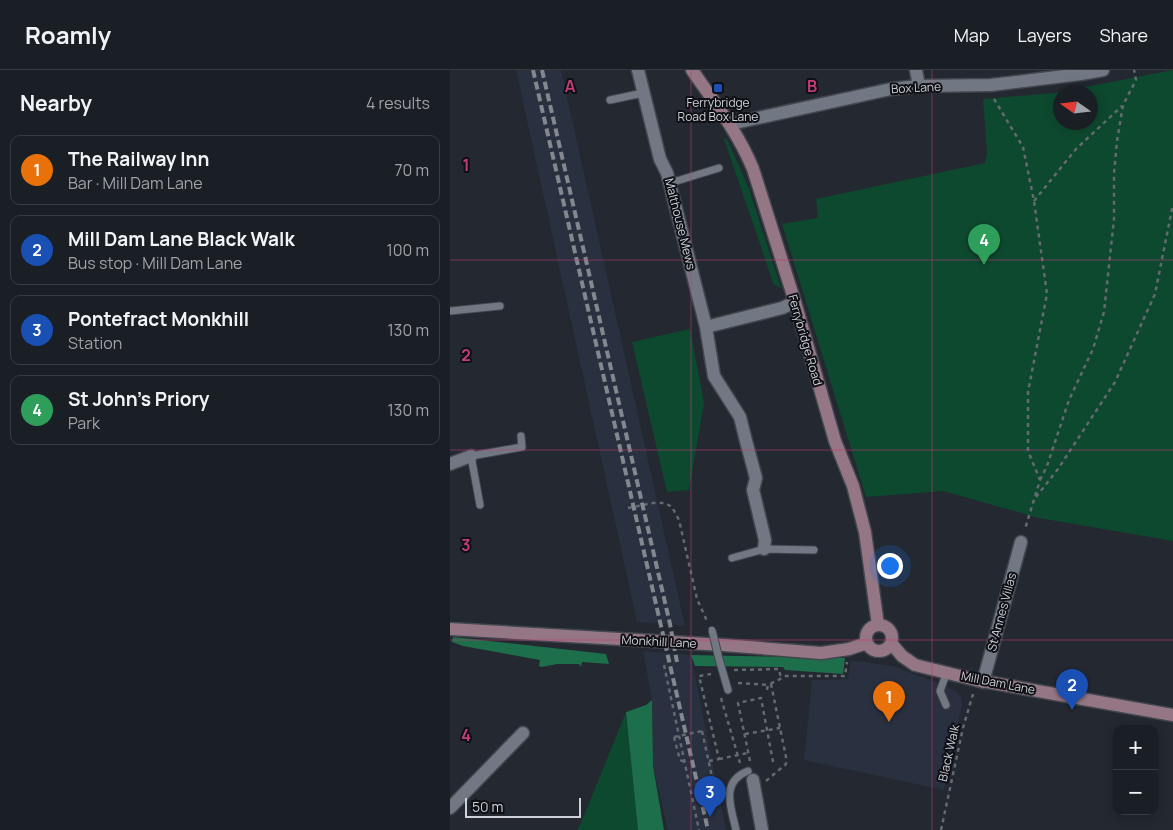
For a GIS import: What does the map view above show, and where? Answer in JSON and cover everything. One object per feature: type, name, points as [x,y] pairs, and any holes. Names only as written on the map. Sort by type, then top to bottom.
[{"type":"street","name":"Malthouse Mews","points":[[638,70],[660,159],[670,183],[706,327],[714,376],[740,418],[756,478],[753,490],[765,540],[764,549]]},
{"type":"street","name":"Ferrybridge Road","points":[[692,70],[730,124],[746,150],[753,169],[795,302],[835,442],[853,486],[865,532],[878,625]]},
{"type":"street","points":[[916,70],[919,86]]},
{"type":"street","name":"Box Lane","points":[[730,124],[890,89],[919,86],[991,85],[1103,70]]},
{"type":"street","points":[[706,327],[782,308],[795,302]]},
{"type":"street","points":[[450,464],[476,455]]},
{"type":"street","name":"St Annes Villas","points":[[980,681],[1021,542]]},
{"type":"street","points":[[878,625],[884,626],[892,635],[891,643],[885,650],[876,651],[867,642],[866,638],[869,630],[878,625]]},
{"type":"street","name":"Monkhill Lane","points":[[450,630],[723,645],[821,653],[845,650],[867,642]]},
{"type":"street","name":"Mill Dam Lane","points":[[891,643],[902,656],[916,665],[980,681],[1173,715]]},
{"type":"street","points":[[450,808],[523,733]]},
{"type":"street","points":[[751,775],[762,830]]},
{"type":"lane","points":[[610,100],[643,93]]},
{"type":"lane","points":[[670,183],[719,168]]},
{"type":"lane","points":[[450,312],[500,306]]},
{"type":"lane","points":[[480,505],[476,455],[522,447],[521,436]]},
{"type":"lane","points":[[732,558],[764,549],[814,550]]},
{"type":"lane","points":[[712,630],[727,687]]},
{"type":"lane","points":[[946,705],[940,691],[947,672]]},
{"type":"lane","points":[[736,830],[730,799],[730,786],[738,775],[751,775]]},
{"type":"path","points":[[1034,200],[1076,149],[1123,105],[1136,80],[1134,70]]},
{"type":"path","points":[[991,85],[994,100],[1023,147],[1034,200],[1047,294],[1028,392],[1028,451],[1040,480]]},
{"type":"path","points":[[1021,542],[1040,480],[1047,466],[1069,400],[1092,349],[1104,312],[1114,219],[1114,173],[1123,105]]},
{"type":"path","points":[[1035,498],[1058,469],[1115,382],[1155,294],[1173,204]]},
{"type":"path","points":[[628,508],[653,503],[665,503],[672,507],[679,520],[697,599],[712,630]]},
{"type":"path","points":[[751,775],[737,755],[718,686],[727,687],[734,683],[770,684],[786,676],[845,676],[848,655]]},
{"type":"path","points":[[664,665],[699,830]]},
{"type":"path","name":"Black Walk","points":[[941,830],[963,728],[980,681]]},
{"type":"path","points":[[767,690],[770,684]]},
{"type":"path","points":[[751,775],[786,764],[770,684]]},
{"type":"path","points":[[751,775],[738,703],[761,698],[774,762]]},
{"type":"path","points":[[744,735],[780,728]]},
{"type":"path","points":[[684,762],[680,760],[674,737],[702,731],[718,804]]},
{"type":"path","points":[[719,759],[748,753]]},
{"type":"shaded area","points":[[516,70],[561,70],[685,626],[637,622]]},
{"type":"shaded area","points":[[643,651],[691,655],[726,830],[668,830],[653,766],[652,700]]},
{"type":"shaded area","points":[[851,660],[893,666],[956,691],[961,697],[962,705],[944,790],[804,760],[812,680],[848,679]]},
{"type":"green space","points":[[1173,70],[1173,541],[1039,518],[943,491],[866,497],[782,224],[818,218],[816,199],[985,163],[987,152],[983,99],[1053,93],[1053,130],[1098,130],[1098,85],[1095,85]]},
{"type":"green space","points":[[724,139],[727,139],[749,189],[781,288],[774,285]]},
{"type":"green space","points":[[690,329],[704,403],[689,490],[667,492],[632,342]]},
{"type":"green space","points":[[453,637],[606,654],[609,664],[582,662],[581,667],[579,664],[557,664],[542,667],[539,666],[540,660],[463,646],[452,642]]},
{"type":"green space","points":[[691,655],[845,658],[843,674],[785,670],[783,667],[695,666]]},
{"type":"green space","points":[[652,700],[653,766],[664,830],[638,830],[626,712],[646,705]]},
{"type":"green space","points":[[626,712],[638,830],[577,830],[581,823]]},
{"type":"railway","points":[[533,70],[708,830]]},
{"type":"railway","points":[[542,70],[670,624],[677,662]]},
{"type":"place","name":"Ferrybridge Road Box Lane","points":[[718,88]]},
{"type":"place","name":"St John's Priory","points":[[984,265]]},
{"type":"place","name":"Mill Dam Lane Black Walk","points":[[1072,710]]},
{"type":"place","name":"The Railway Inn","points":[[889,722]]},
{"type":"place","name":"Pontefract Monkhill","points":[[710,817]]}]
